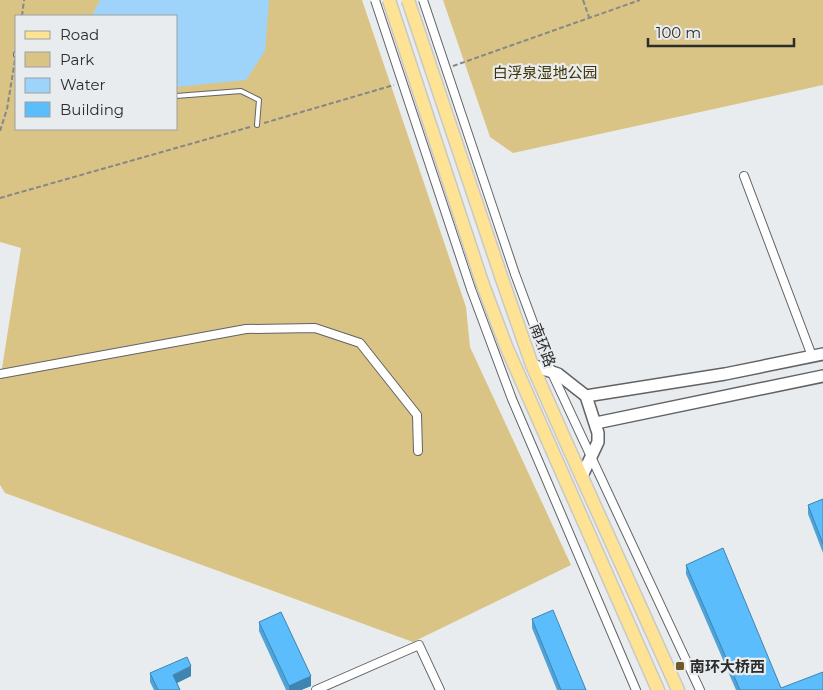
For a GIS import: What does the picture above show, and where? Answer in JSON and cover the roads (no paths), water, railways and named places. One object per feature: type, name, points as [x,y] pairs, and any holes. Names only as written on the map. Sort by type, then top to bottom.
[{"type":"main road","points":[[389,0],[477,287],[506,346],[658,690]]},
{"type":"main road","name":"南环路","points":[[408,0],[532,364],[678,690]]},
{"type":"main road","points":[[586,396],[725,374],[818,355]]},
{"type":"main road","points":[[532,364],[558,374],[586,396],[596,423],[598,442],[582,476]]},
{"type":"main road","points":[[596,423],[823,376]]},
{"type":"street","points":[[375,0],[477,287],[512,399],[636,690]]},
{"type":"street","points":[[423,0],[515,274],[551,371],[700,690]]},
{"type":"street","points":[[744,176],[818,355]]},
{"type":"street","points":[[0,374],[246,329],[315,328],[360,344],[417,415],[418,451]]},
{"type":"street","points":[[316,690],[419,645],[440,690]]},
{"type":"lane","points":[[178,96],[241,91],[259,100],[257,125]]},
{"type":"water","points":[[100,0],[269,0],[265,51],[246,80],[178,87],[178,15],[92,15]]},
{"type":"place","name":"南环大桥西","points":[[680,666]]},
{"type":"park label","name":"白浮泉湿地公园","points":[[545,72]]}]
